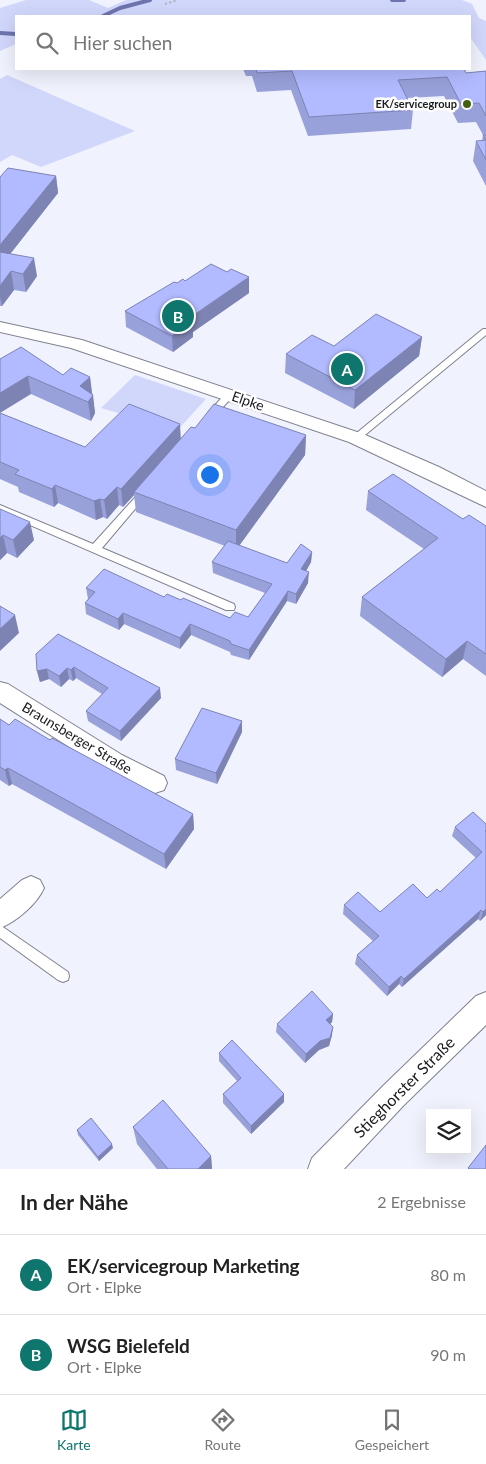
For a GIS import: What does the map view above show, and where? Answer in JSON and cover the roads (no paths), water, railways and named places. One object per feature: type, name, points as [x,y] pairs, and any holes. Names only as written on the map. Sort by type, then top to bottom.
[{"type":"street","name":"Elpke","points":[[0,327],[76,344],[356,438],[432,472],[486,500]]},
{"type":"street","name":"Braunsberger Straße","points":[[0,691],[113,762],[155,783]]},
{"type":"street","points":[[0,916],[31,888]]},
{"type":"street","name":"Stieghorster Straße","points":[[323,1169],[394,1095],[486,1006]]},
{"type":"lane","points":[[356,438],[486,331]]},
{"type":"lane","points":[[204,423],[229,394]]},
{"type":"lane","points":[[95,549],[148,488]]},
{"type":"lane","points":[[0,508],[230,607]]},
{"type":"lane","points":[[0,931],[63,976]]},
{"type":"waterway","points":[[105,15],[120,8],[150,0]]},
{"type":"waterway","points":[[392,0],[404,0]]},
{"type":"waterway","points":[[0,33],[15,34]]},
{"type":"place","name":"EK/servicegroup","points":[[467,104]]},
{"type":"place","name":"WSG Bielefeld","points":[[178,316]]},
{"type":"place","name":"EK/servicegroup Marketing","points":[[347,369]]}]
